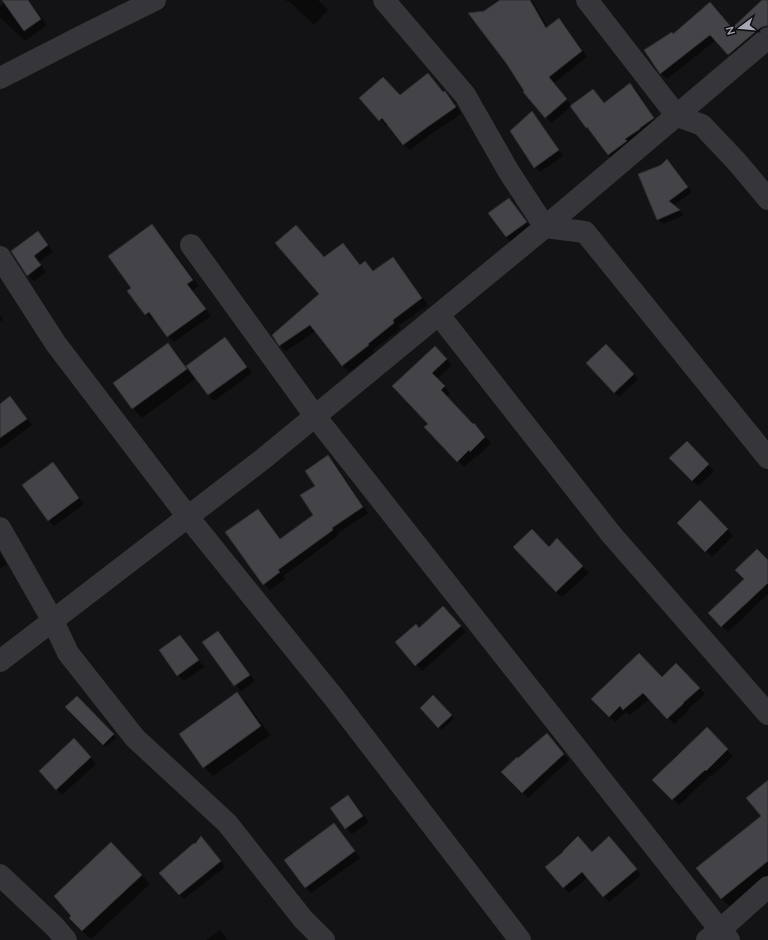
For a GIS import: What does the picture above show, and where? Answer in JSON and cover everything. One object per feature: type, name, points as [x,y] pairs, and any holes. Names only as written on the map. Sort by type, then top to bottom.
[{"type":"street","points":[[0,78],[155,0]]},
{"type":"street","points":[[384,0],[465,95],[509,172],[545,227],[585,232],[768,458]]},
{"type":"street","points":[[587,0],[677,116],[702,125],[737,162],[768,199]]},
{"type":"street","points":[[0,661],[263,459],[545,227],[768,38]]},
{"type":"street","points":[[191,245],[315,416],[719,937],[768,887]]},
{"type":"street","points":[[0,258],[56,344],[188,517],[335,699],[520,940]]},
{"type":"street","points":[[439,315],[611,534],[768,714]]},
{"type":"street","points":[[0,528],[53,620],[68,653],[134,738],[227,823],[303,919],[324,940]]},
{"type":"street","points":[[3,882],[55,927],[66,940]]},
{"type":"building","points":[[2,0],[28,0],[41,19],[24,31]]},
{"type":"building","points":[[500,0],[530,0],[546,28],[559,18],[582,51],[549,77],[567,99],[545,118],[523,92],[524,91],[506,63],[468,13],[484,11]]},
{"type":"building","points":[[762,0],[768,0],[768,26],[760,28],[728,55],[710,35],[660,74],[644,50],[672,32],[673,34],[710,2],[732,28]]},
{"type":"building","points":[[428,73],[443,92],[445,91],[456,107],[403,145],[382,118],[379,121],[359,98],[383,77],[400,95]]},
{"type":"building","points":[[630,83],[654,118],[625,139],[627,141],[608,155],[570,106],[593,89],[604,103]]},
{"type":"building","points":[[532,111],[559,150],[534,168],[510,131]]},
{"type":"building","points":[[667,159],[688,187],[669,201],[680,210],[657,220],[638,174],[661,165]]},
{"type":"building","points":[[509,198],[527,222],[506,237],[488,213]]},
{"type":"building","points":[[152,224],[193,280],[187,284],[206,309],[167,337],[149,312],[145,315],[127,291],[131,288],[108,256]]},
{"type":"building","points":[[296,225],[324,257],[343,243],[360,265],[365,261],[373,271],[393,257],[422,298],[393,320],[394,323],[342,366],[310,325],[279,346],[272,335],[319,294],[275,243]]},
{"type":"building","points":[[38,231],[48,245],[34,256],[41,265],[27,276],[11,251]]},
{"type":"building","points":[[225,337],[247,367],[208,395],[186,366]]},
{"type":"building","points":[[168,343],[187,369],[132,409],[113,383]]},
{"type":"building","points":[[606,344],[634,374],[614,393],[586,363]]},
{"type":"building","points":[[435,346],[447,359],[432,373],[445,386],[441,390],[473,424],[474,423],[485,437],[457,462],[424,427],[428,424],[392,386]]},
{"type":"building","points":[[10,396],[27,419],[0,438],[0,404]]},
{"type":"building","points":[[687,441],[709,464],[692,481],[669,458]]},
{"type":"building","points":[[328,455],[363,507],[332,528],[333,530],[278,570],[280,572],[263,585],[225,532],[258,509],[280,539],[313,515],[300,495],[315,486],[305,471]]},
{"type":"building","points":[[53,462],[79,498],[48,521],[22,485]]},
{"type":"building","points":[[700,500],[728,529],[705,552],[677,523]]},
{"type":"building","points":[[532,529],[549,547],[557,538],[583,566],[556,592],[513,547]]},
{"type":"building","points":[[757,549],[768,560],[768,583],[721,627],[708,613],[744,579],[735,570]]},
{"type":"building","points":[[443,606],[461,626],[415,666],[395,642],[416,624],[419,628]]},
{"type":"building","points":[[218,631],[250,675],[234,686],[202,642]]},
{"type":"building","points":[[180,635],[199,660],[177,676],[159,650]]},
{"type":"building","points":[[639,653],[662,677],[676,663],[700,688],[667,719],[643,693],[623,710],[620,706],[609,717],[591,699]]},
{"type":"building","points":[[237,692],[261,726],[203,768],[179,734]]},
{"type":"building","points":[[433,695],[452,715],[438,728],[420,708]]},
{"type":"building","points":[[77,696],[114,734],[103,745],[65,707]]},
{"type":"building","points":[[707,727],[728,749],[706,771],[705,770],[672,800],[652,780]]},
{"type":"building","points":[[547,733],[564,754],[522,793],[501,772]]},
{"type":"building","points":[[74,738],[91,757],[56,790],[39,771]]},
{"type":"building","points":[[768,780],[768,861],[721,899],[696,868],[761,816],[746,798]]},
{"type":"building","points":[[348,795],[363,816],[345,829],[330,808]]},
{"type":"building","points":[[334,823],[355,851],[305,888],[284,860]]},
{"type":"building","points":[[201,836],[221,861],[179,895],[159,873],[194,843],[195,844]]},
{"type":"building","points":[[578,836],[592,852],[609,836],[637,869],[603,897],[582,872],[563,888],[545,867],[563,852]]},
{"type":"building","points":[[111,842],[142,875],[82,931],[69,918],[71,916],[54,896]]}]
